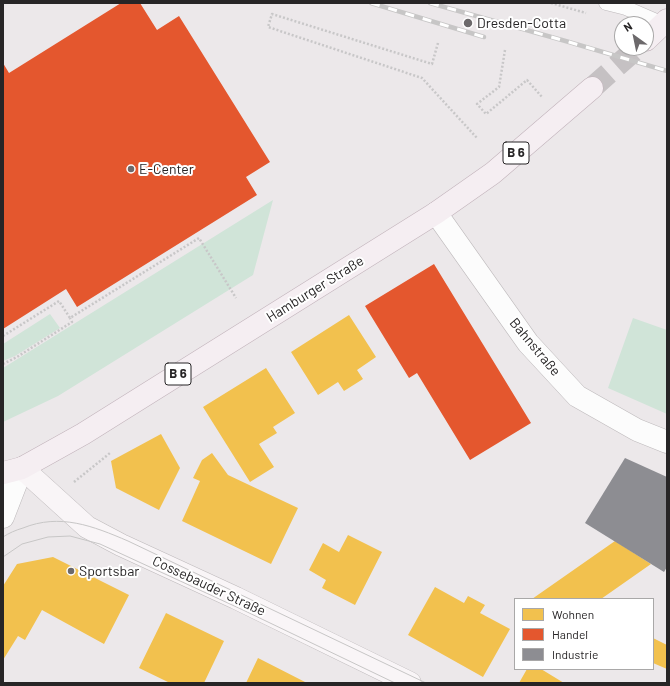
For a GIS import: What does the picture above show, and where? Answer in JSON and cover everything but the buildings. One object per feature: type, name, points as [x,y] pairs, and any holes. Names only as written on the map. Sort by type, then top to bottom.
[{"type":"main road","points":[[654,32],[665,22]]},
{"type":"main road","name":"Hamburger Straße","points":[[12,471],[83,434],[436,213],[493,173],[592,88]]},
{"type":"main road","name":"Cossebauder Straße","points":[[12,471],[87,527],[120,545],[236,598],[410,683]]},
{"type":"street","name":"Bahnstraße","points":[[436,213],[528,344],[577,396],[637,430],[667,442]]},
{"type":"street","points":[[3,516],[12,471]]},
{"type":"lane","points":[[606,3],[626,8],[665,22]]},
{"type":"path","points":[[551,3],[589,14]]},
{"type":"path","points":[[438,44],[432,64],[272,14],[268,27],[422,78],[478,138]]},
{"type":"path","points":[[505,50],[499,87],[477,104],[486,114],[527,80]]},
{"type":"path","points":[[70,318],[199,238],[236,298]]},
{"type":"path","points":[[3,336],[59,301],[72,322],[17,357],[3,364]]},
{"type":"green space","points":[[273,200],[253,275],[58,396],[3,422],[3,368]]},
{"type":"green space","points":[[50,314],[60,328],[15,356],[3,361],[3,344]]},
{"type":"green space","points":[[633,318],[667,330],[667,414],[608,388]]},
{"type":"tunnel","points":[[592,88],[628,56]]},
{"type":"tram line","points":[[3,537],[20,529],[50,522],[76,523],[89,526],[128,541],[426,683]]},
{"type":"tram line","points":[[3,557],[22,544],[48,537],[70,536],[100,544],[243,610],[395,683]]},
{"type":"railway","points":[[371,3],[484,37]]},
{"type":"railway","points":[[430,3],[667,71]]},
{"type":"place","name":"Dresden-Cotta","points":[[468,23]]},
{"type":"place","name":"E-Center","points":[[131,169]]},
{"type":"place","name":"Sportsbar","points":[[71,571]]}]
